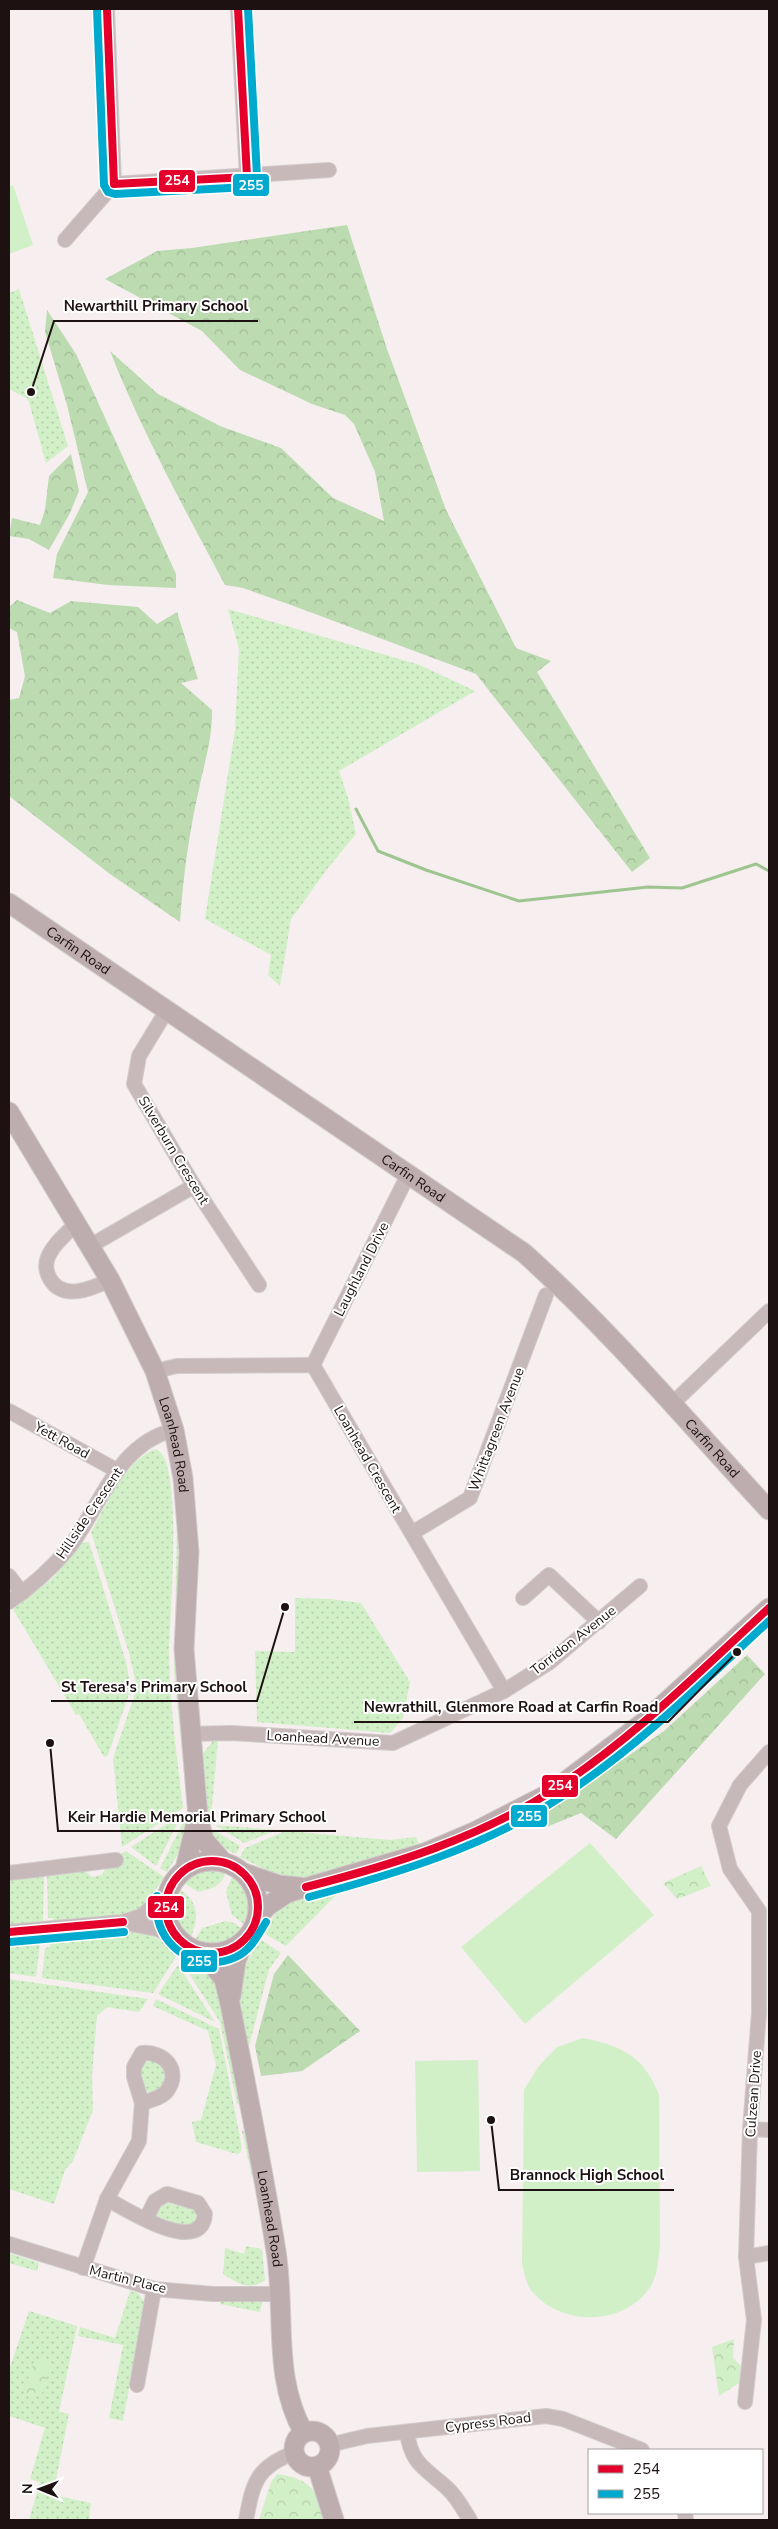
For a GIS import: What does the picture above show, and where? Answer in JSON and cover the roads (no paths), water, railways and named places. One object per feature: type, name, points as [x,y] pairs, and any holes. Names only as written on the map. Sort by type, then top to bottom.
[{"type":"street","points":[[65,240],[114,184],[107,9]]},
{"type":"street","points":[[238,9],[247,177]]},
{"type":"street","points":[[114,184],[247,177],[329,170]]},
{"type":"street","name":"Carfin Road","points":[[9,904],[409,1173],[524,1253],[548,1275],[672,1404],[769,1510]]},
{"type":"street","name":"Silverburn Crescent","points":[[167,1010],[139,1056],[134,1084],[194,1186],[259,1285]]},
{"type":"street","name":"Loanhead Road","points":[[9,1112],[110,1280],[154,1371],[174,1430],[183,1478],[189,1552],[184,1649],[198,1817],[204,1840],[223,1862]]},
{"type":"street","name":"Laughland Drive","points":[[313,1365],[409,1173]]},
{"type":"street","points":[[90,1246],[194,1186]]},
{"type":"street","points":[[76,1224],[52,1250],[47,1260],[46,1271],[54,1284],[65,1291],[80,1292],[110,1280]]},
{"type":"street","name":"Whittagreen Avenue","points":[[412,1533],[470,1498],[546,1295]]},
{"type":"street","points":[[672,1404],[769,1311]]},
{"type":"street","points":[[154,1371],[177,1366],[313,1365]]},
{"type":"street","name":"Loanhead Crescent","points":[[313,1365],[504,1691]]},
{"type":"street","name":"Yett Road","points":[[9,1411],[116,1470]]},
{"type":"street","name":"Hillside Crescent","points":[[9,1602],[22,1594],[45,1573],[68,1548],[116,1470],[138,1448],[161,1433],[174,1430]]},
{"type":"street","points":[[523,1598],[549,1575],[599,1622]]},
{"type":"street","points":[[9,1576],[22,1594]]},
{"type":"street","name":"Torridon Avenue","points":[[504,1691],[550,1662],[640,1586]]},
{"type":"street","points":[[257,1917],[275,1899],[306,1887],[355,1875],[427,1852],[474,1832],[550,1793],[644,1722],[769,1608]]},
{"type":"street","name":"Loanhead Avenue","points":[[190,1734],[232,1733],[393,1743],[504,1691]]},
{"type":"street","name":"Culzean Drive","points":[[746,2402],[754,2320],[746,2258],[750,2129],[764,2014],[759,1911],[730,1869],[719,1826],[740,1785],[769,1752]]},
{"type":"street","name":"Loanhead Road","points":[[185,1869],[198,1817]]},
{"type":"street","points":[[9,1873],[116,1860]]},
{"type":"street","points":[[177,1938],[169,1925],[166,1911],[167,1895],[174,1880],[185,1869],[199,1862],[215,1860],[231,1864],[244,1873],[279,1886],[306,1887]]},
{"type":"street","points":[[123,1922],[157,1929],[177,1938],[188,1947],[202,1952],[224,1951],[244,1941],[253,1930],[257,1917],[258,1901],[254,1886],[244,1873]]},
{"type":"street","points":[[9,1932],[123,1922],[141,1916],[167,1895]]},
{"type":"street","name":"Loanhead Road","points":[[230,2004],[236,1961],[244,1941]]},
{"type":"street","name":"Loanhead Road","points":[[202,1952],[224,1979],[230,2004],[276,2251],[281,2294],[282,2361],[295,2417],[304,2433]]},
{"type":"street","points":[[83,2268],[107,2199],[139,2141],[142,2103]]},
{"type":"street","points":[[750,2129],[769,2130]]},
{"type":"street","points":[[107,2199],[146,2219]]},
{"type":"street","name":"Martin Place","points":[[9,2244],[154,2289],[213,2294],[281,2294]]},
{"type":"street","points":[[746,2258],[769,2253]]},
{"type":"street","points":[[137,2386],[154,2289]]},
{"type":"street","name":"Cypress Road","points":[[329,2445],[367,2436],[546,2416],[563,2419],[639,2449]]},
{"type":"street","points":[[316,2432],[326,2439],[329,2445],[326,2460],[311,2468],[300,2463],[294,2453],[295,2441],[304,2433],[316,2432]]},
{"type":"street","points":[[407,2432],[409,2448],[419,2465],[447,2488],[459,2502],[470,2520]]},
{"type":"street","points":[[246,2520],[255,2484],[262,2470],[273,2462],[294,2453]]},
{"type":"street","points":[[317,2466],[334,2520]]},
{"type":"waterway","points":[[356,809],[378,851],[426,870],[519,901],[648,887],[682,888],[756,864],[769,871]]},
{"type":"place","name":"Newarthill Primary School","points":[[31,392]]},
{"type":"place","name":"St Teresa's Primary School","points":[[285,1607]]},
{"type":"place","name":"Newrathill, Glenmore Road at Carfin Road","points":[[737,1652]]},
{"type":"place","name":"Keir Hardie Memorial Primary School","points":[[50,1743]]},
{"type":"place","name":"Brannock High School","points":[[491,2120]]}]
